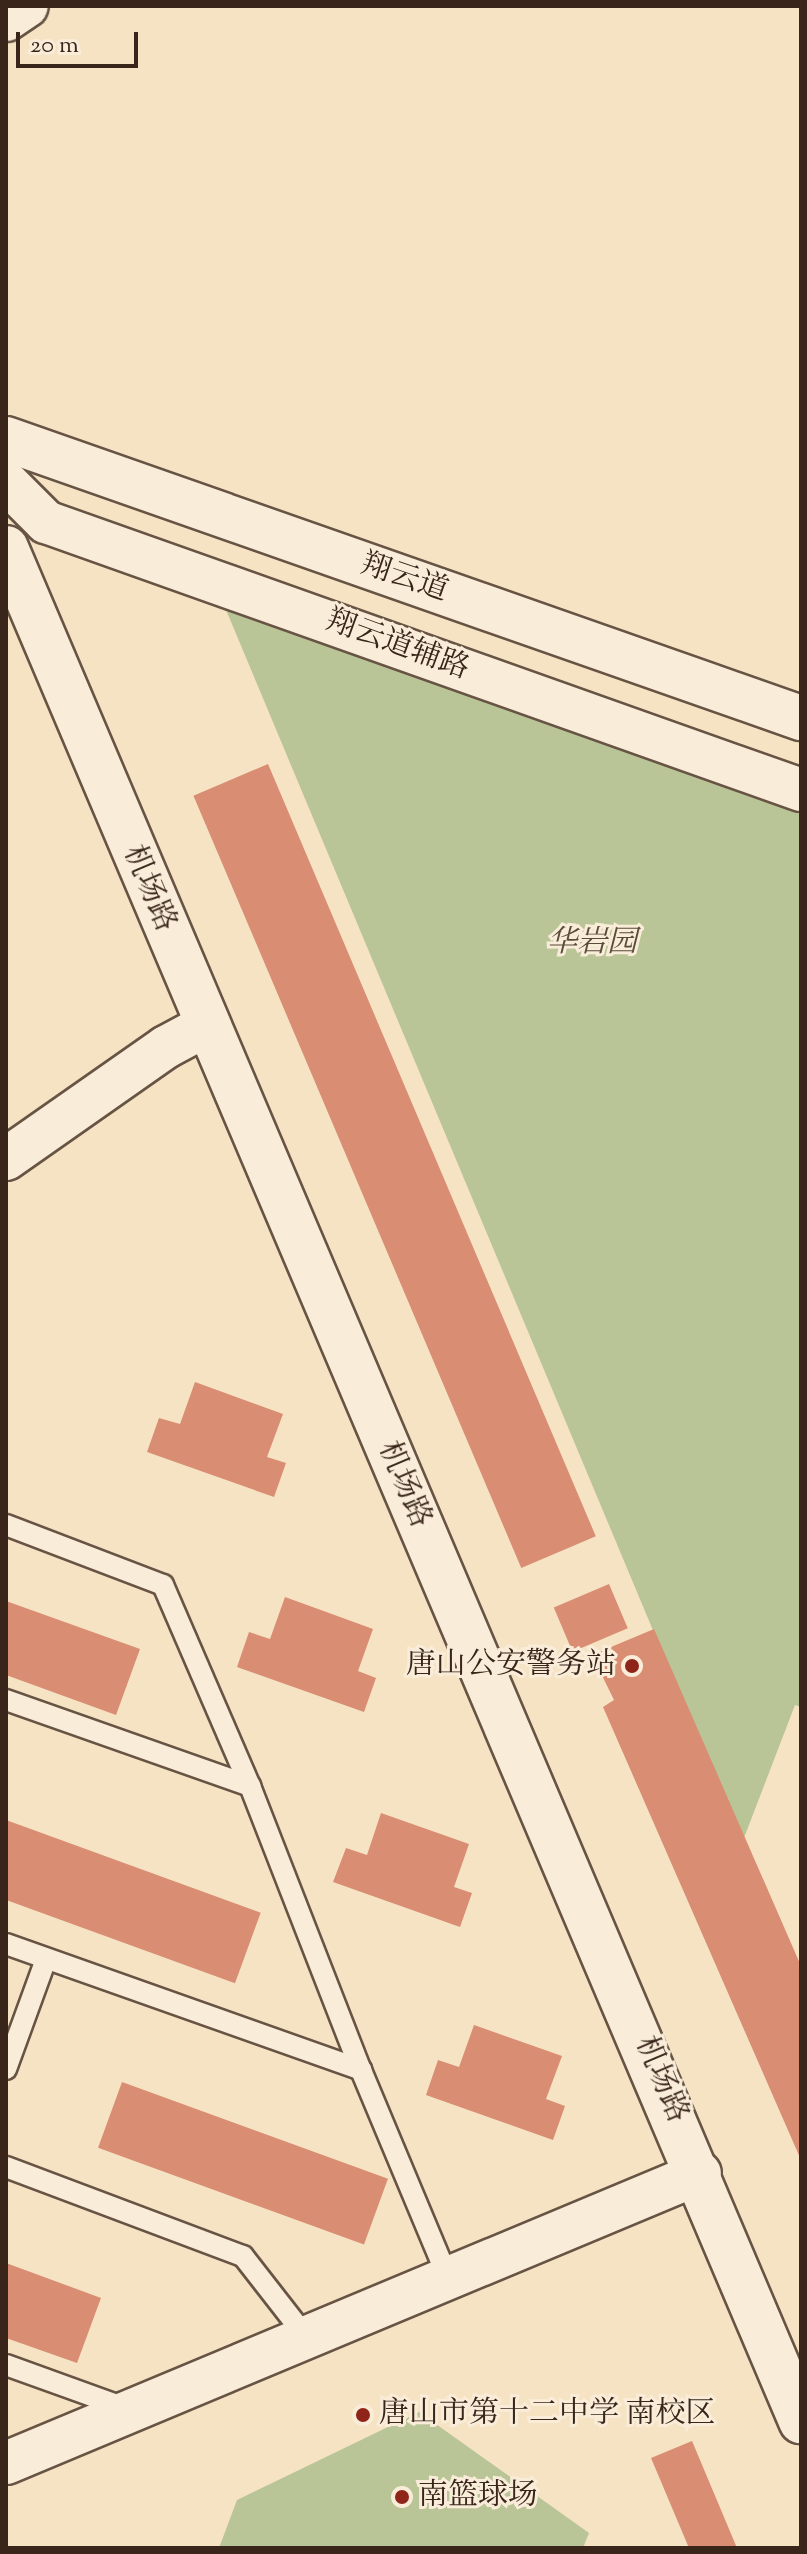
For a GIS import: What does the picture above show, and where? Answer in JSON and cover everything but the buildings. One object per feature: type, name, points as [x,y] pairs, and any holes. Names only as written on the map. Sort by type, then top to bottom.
[{"type":"street","points":[[6,20],[27,6]]},
{"type":"street","name":"翔云道","points":[[6,439],[801,718]]},
{"type":"street","name":"翔云道辅路","points":[[6,482],[46,522],[801,790]]},
{"type":"street","name":"机场路","points":[[6,548],[205,1026],[700,2173],[801,2421]]},
{"type":"street","points":[[6,1159],[166,1047],[205,1026]]},
{"type":"street","points":[[6,2463],[700,2173]]},
{"type":"lane","points":[[6,1525],[163,1585],[250,1786],[361,2070],[448,2278]]},
{"type":"lane","points":[[6,1700],[250,1786]]},
{"type":"lane","points":[[6,1944],[361,2070]]},
{"type":"lane","points":[[6,2069],[46,1959]]},
{"type":"lane","points":[[6,2167],[243,2256],[306,2337]]},
{"type":"lane","points":[[6,2365],[132,2410]]},
{"type":"green space","name":"华岩园","points":[[216,586],[801,799],[801,1707],[795,1705],[742,1843]]},
{"type":"green space","points":[[419,2412],[589,2533],[583,2548],[219,2548],[237,2500]]},
{"type":"place","name":"唐山公安警务站","points":[[632,1666]]},
{"type":"place","name":"唐山市第十二中学 南校区","points":[[363,2415]]},
{"type":"place","name":"南篮球场","points":[[402,2497]]}]
